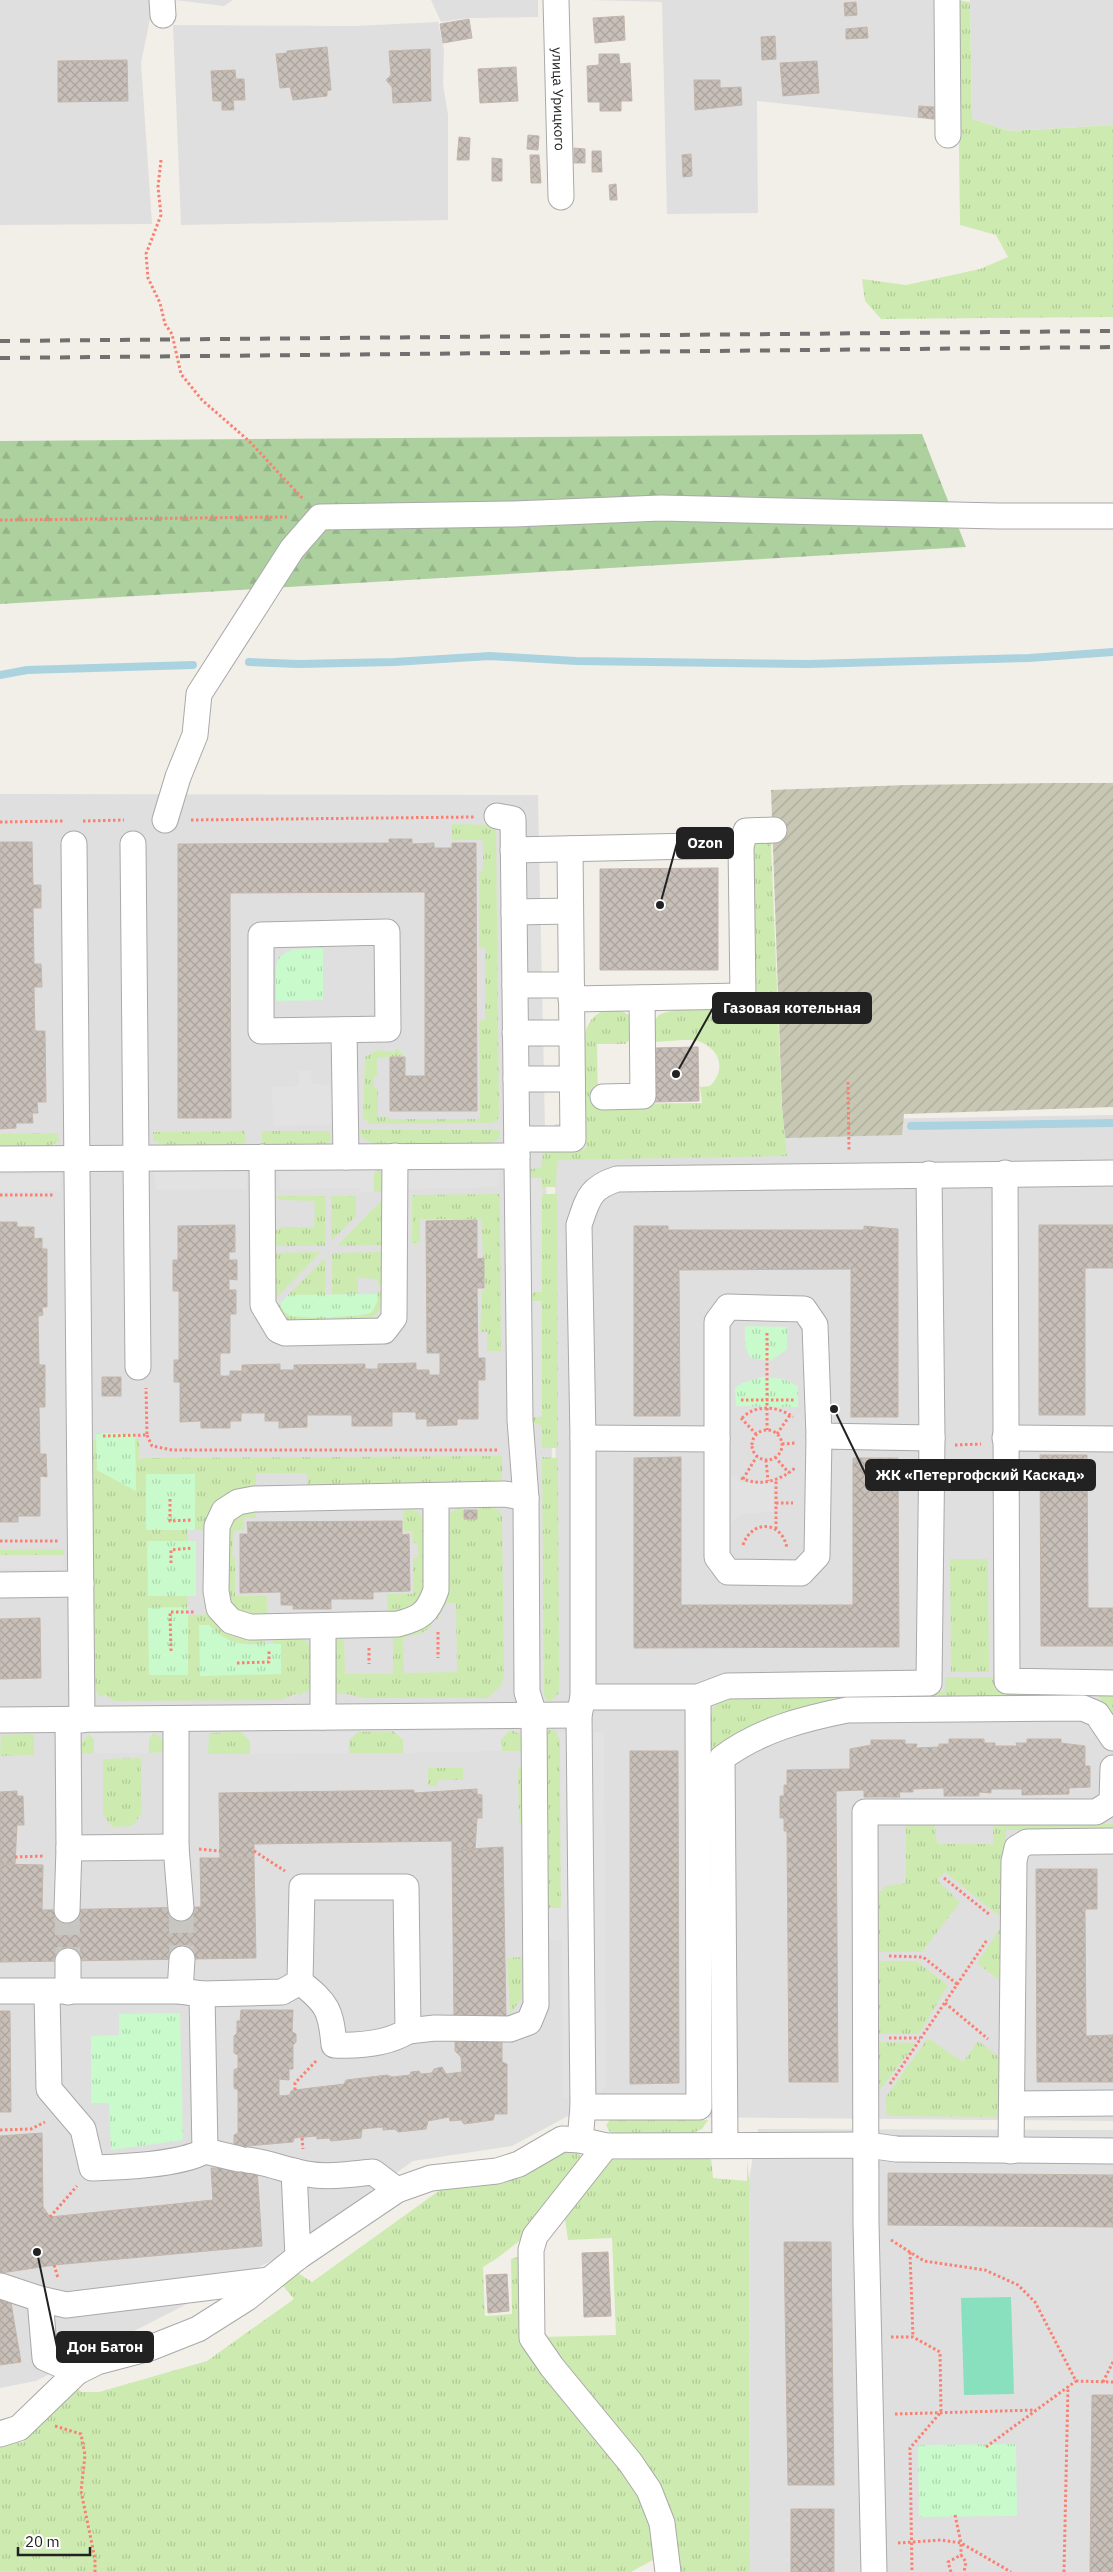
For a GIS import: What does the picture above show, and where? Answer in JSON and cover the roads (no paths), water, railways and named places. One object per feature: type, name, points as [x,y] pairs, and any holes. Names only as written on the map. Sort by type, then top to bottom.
[{"type":"street","name":"улица Урицкого","points":[[556,0],[560,197]]},
{"type":"street","points":[[948,0],[948,136]]},
{"type":"street","points":[[165,820],[178,777],[195,735],[200,694],[292,549],[320,517],[514,514],[661,508],[998,516],[1113,516]]},
{"type":"street","points":[[300,1982],[322,2000],[332,2022],[334,2045],[354,2046],[396,2039],[408,2031],[435,2028],[510,2029],[529,2022],[536,2005],[534,1716],[527,1692],[526,1498],[522,1450],[513,819],[497,816]]},
{"type":"street","points":[[515,985],[642,998],[743,996],[740,845],[746,831],[774,830]]},
{"type":"street","points":[[67,1910],[81,1584],[74,833]]},
{"type":"street","points":[[133,844],[138,1367]]},
{"type":"street","points":[[513,850],[740,845]]},
{"type":"street","points":[[0,1159],[395,1156],[517,1148],[573,1139],[570,849]]},
{"type":"street","points":[[514,912],[570,911]]},
{"type":"street","points":[[387,932],[388,1029],[344,1030],[261,1031],[261,934],[387,932]]},
{"type":"street","points":[[603,1097],[643,1096],[642,998]]},
{"type":"street","points":[[344,1030],[346,1157]]},
{"type":"street","points":[[515,1033],[572,1033]]},
{"type":"street","points":[[516,1079],[572,1079]]},
{"type":"street","points":[[262,1157],[263,1305],[278,1330],[285,1333],[384,1332],[394,1318],[395,1156]]},
{"type":"street","points":[[580,2140],[583,2107],[581,1706],[583,1438],[579,1225],[592,1192],[600,1185],[617,1179],[1113,1173]]},
{"type":"street","points":[[0,1720],[534,1716],[581,1706],[698,1697],[727,1686],[930,1683],[940,1441],[929,1174]]},
{"type":"street","points":[[1005,1174],[995,1440],[1007,1681],[1113,1682]]},
{"type":"street","points":[[728,1307],[804,1309],[816,1325],[810,1439],[817,1556],[801,1573],[728,1572],[717,1557],[717,1439],[716,1322],[728,1307]]},
{"type":"street","points":[[583,1438],[717,1439]]},
{"type":"street","points":[[810,1439],[940,1441]]},
{"type":"street","points":[[995,1440],[1113,1439]]},
{"type":"street","points":[[436,1497],[436,1590],[431,1604],[418,1619],[398,1624],[250,1627],[231,1621],[219,1608],[216,1591],[216,1526],[224,1512],[238,1502],[246,1500],[505,1494],[526,1498]]},
{"type":"street","points":[[0,1585],[81,1584]]},
{"type":"street","points":[[323,1626],[323,1717]]},
{"type":"street","points":[[698,1697],[699,2107]]},
{"type":"street","points":[[725,2144],[722,1758],[745,1742],[777,1728],[811,1717],[847,1710],[1083,1708],[1098,1714],[1113,1738]]},
{"type":"street","points":[[176,1719],[176,1847],[181,1908]]},
{"type":"street","points":[[874,2572],[866,2224],[865,1812],[1096,1812],[1112,1802],[1113,1768]]},
{"type":"street","points":[[1011,2151],[1014,1862],[1017,1848],[1027,1842],[1113,1841]]},
{"type":"street","points":[[69,1848],[176,1847]]},
{"type":"street","points":[[300,1982],[302,1887],[406,1887],[408,2031]]},
{"type":"street","points":[[182,1959],[191,1993],[205,2151]]},
{"type":"street","points":[[68,1961],[58,1992],[48,2088],[83,2128],[92,2168],[118,2168],[179,2159],[196,2156],[205,2151],[243,2160],[267,2162],[294,2171],[325,2176],[374,2172],[397,2190]]},
{"type":"street","points":[[0,1991],[282,1992],[300,1982]]},
{"type":"street","points":[[1012,2104],[1113,2103]]},
{"type":"street","points":[[583,2107],[699,2107],[725,2114]]},
{"type":"street","points":[[0,2434],[19,2428],[77,2372],[97,2362],[150,2348],[198,2329],[397,2190],[431,2178],[497,2171],[520,2164],[562,2139],[580,2140],[606,2146],[725,2144],[867,2145],[896,2149],[1113,2151]]},
{"type":"street","points":[[606,2146],[535,2236],[531,2250],[532,2338],[552,2367],[630,2462],[649,2490],[662,2523],[668,2572]]},
{"type":"street","points":[[294,2171],[298,2258]]},
{"type":"street","points":[[1,2286],[40,2299],[66,2305],[270,2280]]},
{"type":"street","points":[[40,2299],[45,2358],[77,2372]]},
{"type":"waterway","points":[[249,662],[298,664],[394,662],[490,656],[576,661],[809,664],[1029,658],[1113,652]]},
{"type":"waterway","points":[[0,675],[27,670],[193,665]]},
{"type":"waterway","points":[[911,1126],[1113,1123]]},
{"type":"tunnel","points":[[181,1908],[182,1959]]},
{"type":"tunnel","points":[[67,1910],[68,1961]]},
{"type":"railway","points":[[0,341],[1113,331]]},
{"type":"railway","points":[[0,358],[1113,347]]},
{"type":"place","name":"Ozon","points":[[660,905]]},
{"type":"place","name":"Газовая котельная","points":[[676,1074]]},
{"type":"place","name":"ЖК «Петергофский Каскад»","points":[[834,1409]]},
{"type":"place","name":"Дон Батон","points":[[37,2252]]}]
